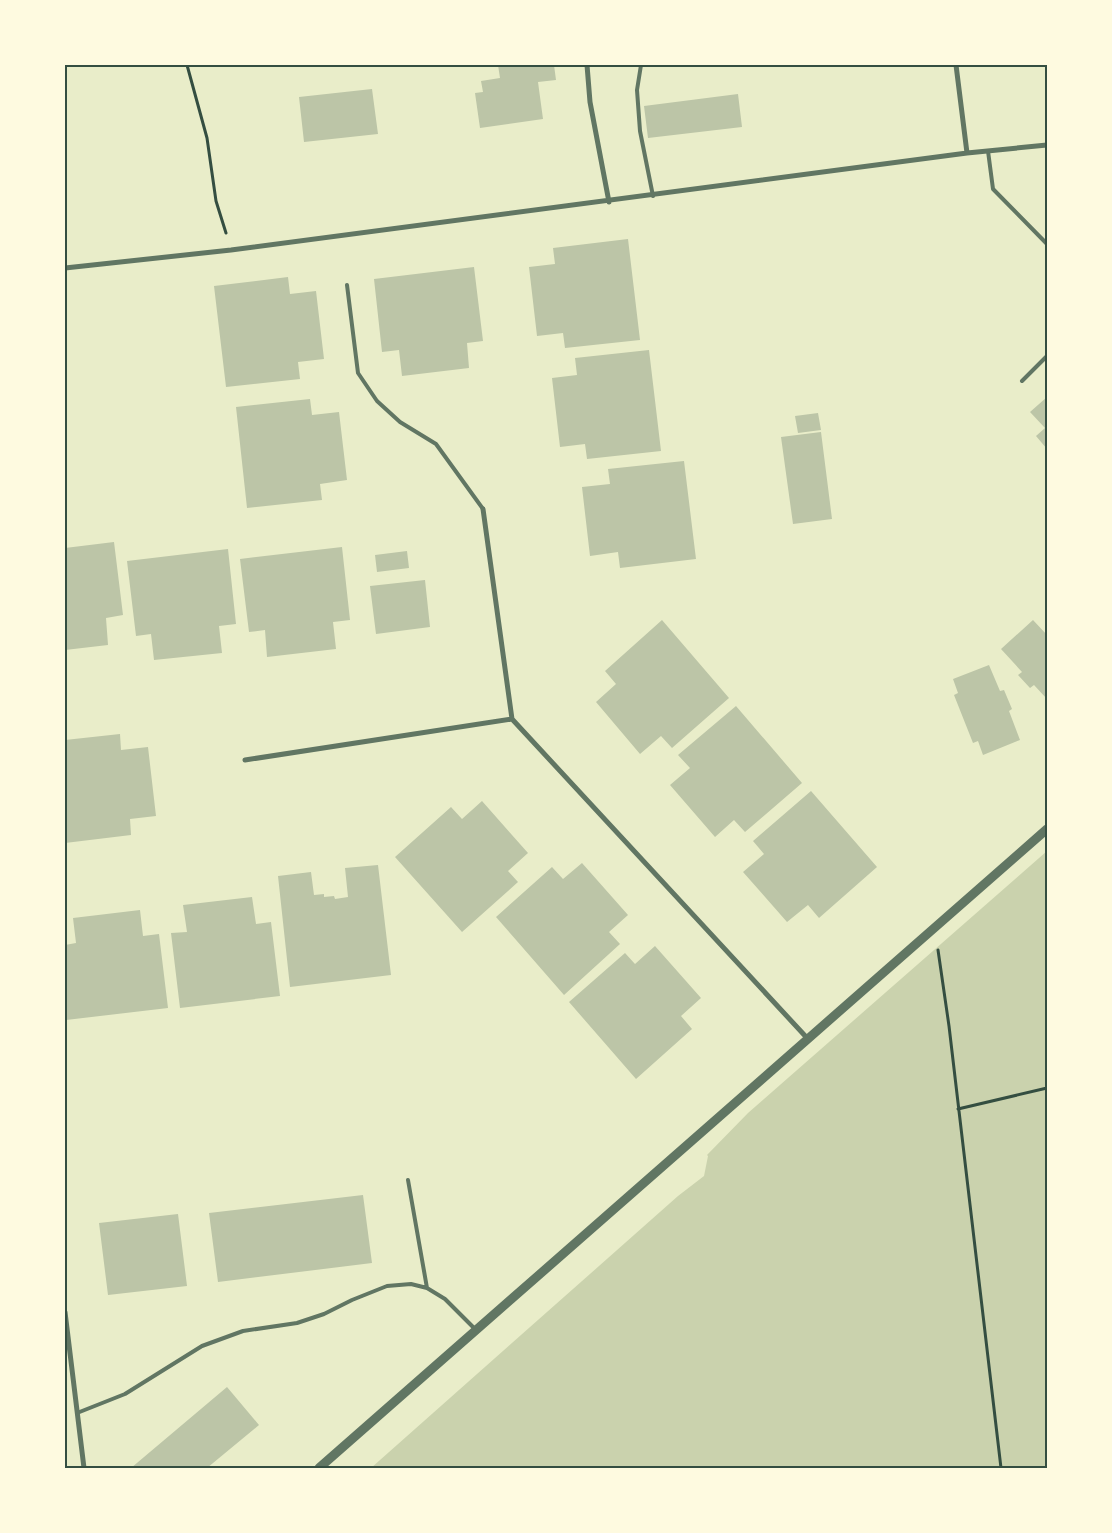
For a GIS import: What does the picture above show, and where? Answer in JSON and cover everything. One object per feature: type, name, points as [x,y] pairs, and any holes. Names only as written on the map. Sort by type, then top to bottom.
[{"type":"street","points":[[587,65],[590,102],[610,202]]},
{"type":"street","points":[[956,65],[967,154]]},
{"type":"street","points":[[65,268],[231,250],[610,202],[988,151],[1047,145]]},
{"type":"street","points":[[483,509],[512,719],[808,1039]]},
{"type":"street","points":[[244,760],[512,719]]},
{"type":"street","points":[[319,1468],[1047,829]]},
{"type":"street","points":[[65,1312],[84,1468]]},
{"type":"lane","points":[[641,65],[637,90],[640,131],[653,196]]},
{"type":"lane","points":[[988,151],[993,189],[1047,244]]},
{"type":"lane","points":[[347,285],[358,373],[377,402],[400,422],[436,444],[483,509]]},
{"type":"lane","points":[[1022,381],[1047,356]]},
{"type":"lane","points":[[408,1180],[427,1288]]},
{"type":"lane","points":[[77,1413],[125,1394],[202,1346],[243,1331],[297,1323],[324,1314],[387,1286],[411,1284],[427,1288],[445,1299],[476,1330]]},
{"type":"path","points":[[187,65],[207,138],[216,201],[231,250]]},
{"type":"path","points":[[935,928],[949,1026],[1001,1468]]},
{"type":"path","points":[[958,1109],[1047,1088]]},
{"type":"green space","points":[[1047,851],[1047,1468],[371,1468],[678,1196],[704,1176],[707,1155],[748,1113]]},
{"type":"building","points":[[498,65],[554,65],[556,80],[538,82],[543,119],[480,128],[475,93],[483,92],[481,81],[500,78]]},
{"type":"building","points":[[372,89],[378,134],[304,142],[299,97]]},
{"type":"building","points":[[738,94],[742,127],[648,138],[644,106]]},
{"type":"building","points":[[628,239],[640,340],[565,348],[563,333],[537,336],[529,267],[555,264],[553,248]]},
{"type":"building","points":[[474,267],[483,341],[467,343],[469,368],[402,376],[399,350],[382,352],[374,279]]},
{"type":"building","points":[[288,277],[290,294],[316,291],[324,359],[298,362],[300,379],[226,387],[214,286]]},
{"type":"building","points":[[649,350],[661,451],[587,459],[585,444],[560,447],[552,378],[577,375],[575,358]]},
{"type":"building","points":[[1047,397],[1047,449],[1036,436],[1045,428],[1030,412]]},
{"type":"building","points":[[310,399],[312,415],[339,412],[347,480],[320,484],[322,500],[247,508],[236,407]]},
{"type":"building","points":[[818,413],[821,430],[798,433],[795,416]]},
{"type":"building","points":[[821,432],[832,519],[793,524],[781,437]]},
{"type":"building","points":[[684,461],[696,559],[620,568],[618,552],[590,556],[582,487],[610,484],[608,469]]},
{"type":"building","points":[[114,542],[123,615],[106,618],[108,645],[65,650],[65,548]]},
{"type":"building","points":[[342,547],[350,620],[333,622],[336,649],[267,657],[265,630],[249,632],[240,559]]},
{"type":"building","points":[[228,549],[236,624],[219,626],[222,653],[154,660],[151,634],[136,636],[127,561]]},
{"type":"building","points":[[407,551],[409,568],[377,572],[375,555]]},
{"type":"building","points":[[425,580],[430,627],[376,634],[370,586]]},
{"type":"building","points":[[662,620],[729,698],[672,748],[661,736],[640,754],[596,702],[616,684],[605,671]]},
{"type":"building","points":[[1033,620],[1047,635],[1047,699],[1034,685],[1030,688],[1018,675],[1022,672],[1001,649]]},
{"type":"building","points":[[989,665],[1000,691],[1004,690],[1012,709],[1009,711],[1020,740],[983,755],[978,741],[973,743],[954,695],[958,693],[953,679]]},
{"type":"building","points":[[736,706],[802,783],[745,832],[734,820],[715,837],[670,785],[690,768],[678,755]]},
{"type":"building","points":[[120,734],[121,750],[148,747],[156,816],[130,819],[131,835],[65,843],[65,740]]},
{"type":"building","points":[[811,791],[877,867],[819,918],[808,905],[787,922],[743,872],[764,854],[753,841]]},
{"type":"building","points":[[482,801],[528,853],[508,871],[518,882],[462,932],[395,857],[451,807],[462,819]]},
{"type":"building","points":[[582,863],[628,915],[609,932],[620,944],[564,995],[496,917],[552,867],[563,879]]},
{"type":"building","points":[[378,865],[391,975],[290,987],[278,876],[311,872],[314,895],[324,894],[324,897],[334,896],[335,899],[348,897],[345,868]]},
{"type":"building","points":[[252,897],[256,924],[271,922],[280,996],[180,1008],[171,933],[187,932],[183,905]]},
{"type":"building","points":[[140,910],[143,936],[159,934],[168,1008],[66,1020],[65,945],[76,943],[73,918]]},
{"type":"building","points":[[655,946],[701,998],[681,1016],[692,1029],[636,1079],[569,1002],[625,953],[635,964]]},
{"type":"building","points":[[363,1195],[372,1263],[218,1282],[209,1213]]},
{"type":"building","points":[[178,1214],[187,1286],[108,1295],[99,1223]]},
{"type":"building","points":[[227,1387],[259,1425],[207,1468],[131,1468]]}]
